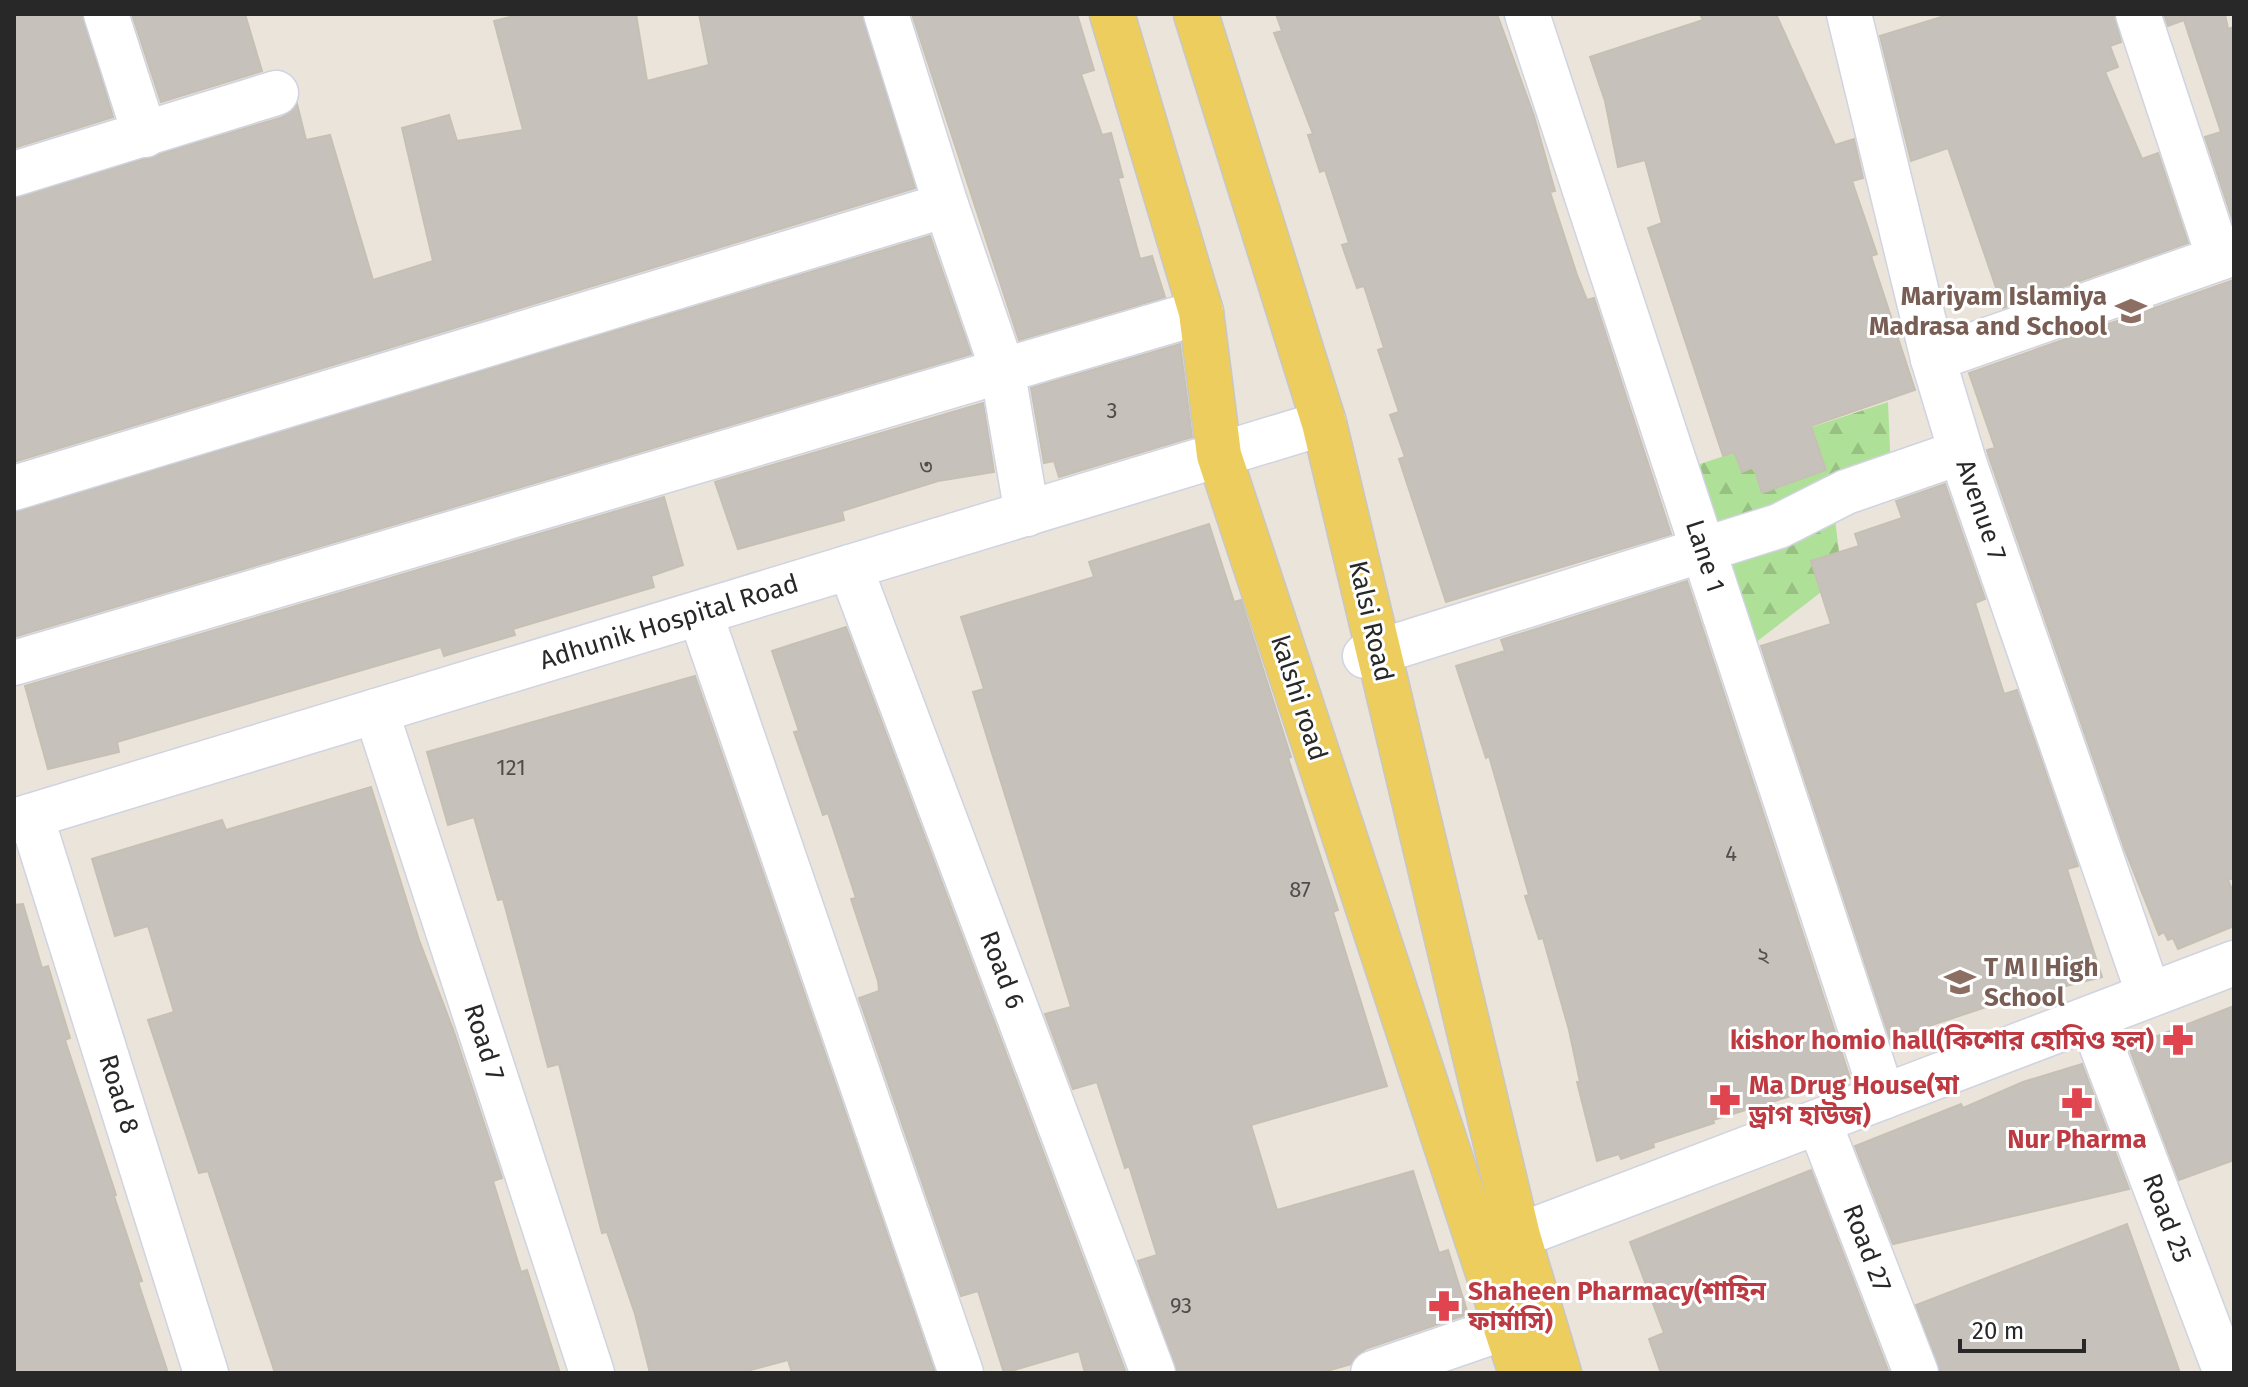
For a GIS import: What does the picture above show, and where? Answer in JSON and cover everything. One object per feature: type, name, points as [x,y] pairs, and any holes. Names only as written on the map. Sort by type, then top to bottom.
[{"type":"main road","name":"kalshi road","points":[[1112,14],[1201,312],[1219,455],[1521,1373]]},
{"type":"main road","name":"Kalsi Road","points":[[1196,14],[1324,423],[1518,1236],[1559,1373]]},
{"type":"street","points":[[106,14],[145,135]]},
{"type":"street","points":[[886,14],[946,205],[1002,368],[1027,514]]},
{"type":"street","name":"Lane 1","points":[[1527,14],[1883,1097]]},
{"type":"street","name":"Avenue 7","points":[[1849,14],[1933,359],[1961,452],[2149,995]]},
{"type":"street","points":[[1933,359],[2227,255],[2138,14]]},
{"type":"street","points":[[14,174],[276,93]]},
{"type":"street","points":[[14,488],[946,205]]},
{"type":"street","points":[[14,663],[1002,368],[1201,312]]},
{"type":"street","name":"Adhunik Hospital Road","points":[[23,819],[1324,423]]},
{"type":"street","points":[[1365,656],[1779,526],[1846,492],[1961,452]]},
{"type":"street","name":"Road 6","points":[[850,567],[1153,1373]]},
{"type":"street","points":[[700,613],[961,1373]]},
{"type":"street","name":"Road 7","points":[[376,711],[592,1373]]},
{"type":"street","name":"Road 8","points":[[23,819],[206,1373]]},
{"type":"street","points":[[1518,1236],[2234,963]]},
{"type":"street","name":"Road 25","points":[[2091,1018],[2226,1373]]},
{"type":"street","name":"Road 27","points":[[1819,1122],[1916,1373]]},
{"type":"street","points":[[1373,1373],[1507,1327]]},
{"type":"green space","points":[[1888,402],[1891,473],[1834,511],[1842,576],[1751,646],[1697,465]]},
{"type":"building","points":[[14,14],[82,14],[113,117],[14,148]]},
{"type":"building","points":[[132,14],[245,14],[262,71],[161,102]]},
{"type":"building","points":[[523,14],[636,14],[647,81],[709,65],[699,14],[862,14],[915,188],[14,462],[14,198],[283,117],[297,104],[306,140],[330,135],[373,280],[433,261],[402,128],[449,115],[457,141],[523,130],[494,21]]},
{"type":"building","points":[[912,14],[1077,14],[1094,70],[1081,74],[1102,135],[1111,133],[1123,177],[1118,178],[1140,259],[1152,256],[1165,297],[1019,340]]},
{"type":"building","points":[[1276,14],[1497,14],[1534,116],[1555,191],[1550,192],[1577,275],[1587,300],[1594,298],[1671,534],[1446,602],[1399,459],[1405,457],[1390,415],[1399,412],[1378,350],[1384,348],[1364,286],[1357,288],[1342,245],[1349,243],[1325,170],[1320,172],[1308,135],[1313,134],[1274,33],[1282,31]]},
{"type":"building","points":[[1700,14],[1776,14],[1835,145],[1854,139],[1863,178],[1852,181],[1877,254],[1871,256],[1915,390],[1811,426],[1826,470],[1762,493],[1754,467],[1742,472],[1734,452],[1723,456],[1648,228],[1662,223],[1645,160],[1618,167],[1605,101],[1590,57],[1703,20]]},
{"type":"building","points":[[1951,14],[2114,14],[2121,42],[2110,46],[2118,67],[2105,72],[2142,159],[2158,153],[2188,243],[2003,308],[1948,148],[1911,161],[1880,36]]},
{"type":"building","points":[[2164,14],[2225,14],[2228,29],[2234,27],[2234,224],[2205,137],[2221,132],[2184,20],[2168,26]]},
{"type":"building","points":[[930,236],[971,354],[14,637],[14,512]]},
{"type":"building","points":[[2234,280],[2234,878],[2228,880],[2234,894],[2234,926],[2178,949],[2173,938],[2168,940],[2164,932],[2159,935],[2125,850],[1989,457],[1987,450],[1995,448],[1969,373]]},
{"type":"building","points":[[1180,344],[1192,437],[1059,477],[1054,461],[1044,463],[1031,388]]},
{"type":"building","points":[[983,403],[994,472],[938,481],[842,511],[844,520],[738,549],[715,482]]},
{"type":"building","points":[[1945,484],[1985,599],[1975,603],[2004,694],[2017,690],[2078,866],[2067,869],[2102,977],[1998,1003],[1890,1039],[1761,646],[1831,624],[1811,561],[1859,546],[1855,534],[1902,518],[1896,501]]},
{"type":"building","points":[[664,497],[683,565],[651,576],[654,587],[513,629],[515,635],[444,656],[441,647],[117,742],[119,752],[48,769],[25,686]]},
{"type":"building","points":[[1209,524],[1234,602],[1241,600],[1291,757],[1288,758],[1338,910],[1333,912],[1387,1086],[1251,1125],[1277,1210],[1413,1171],[1439,1253],[1448,1250],[1468,1314],[1365,1349],[1351,1364],[1320,1373],[1177,1373],[1138,1261],[1157,1255],[1129,1166],[1125,1168],[1097,1082],[1073,1089],[1045,1014],[1071,1007],[973,692],[984,689],[961,617],[1094,577],[1089,562]]},
{"type":"building","points":[[1687,581],[1850,1078],[1713,1120],[1714,1123],[1653,1143],[1654,1147],[1621,1159],[1619,1154],[1597,1161],[1577,1082],[1580,1082],[1569,1030],[1543,938],[1539,939],[1525,896],[1529,895],[1489,756],[1486,758],[1456,666],[1505,651],[1501,640]]},
{"type":"building","points":[[846,627],[1126,1373],[1085,1373],[1079,1351],[1004,1373],[978,1291],[961,1296],[859,998],[879,991],[878,981],[851,899],[856,898],[828,813],[823,815],[794,732],[799,731],[772,651]]},
{"type":"building","points":[[695,676],[935,1373],[792,1373],[788,1360],[739,1373],[650,1373],[635,1314],[607,1232],[602,1233],[559,1064],[548,1067],[503,899],[498,900],[474,817],[448,825],[427,752]]},
{"type":"building","points":[[371,787],[419,940],[454,1032],[502,1178],[493,1181],[521,1272],[527,1270],[560,1373],[275,1373],[208,1171],[199,1173],[148,1020],[174,1012],[148,926],[115,936],[92,859],[222,820],[226,830]]},
{"type":"building","points":[[23,904],[42,968],[48,966],[70,1038],[65,1040],[116,1195],[142,1281],[138,1282],[168,1373],[14,1373],[14,905]]},
{"type":"building","points":[[2234,1006],[2234,1160],[2179,1180],[2129,1047]]},
{"type":"building","points":[[2082,1064],[2129,1189],[1893,1244],[1855,1146],[1961,1104],[1963,1108],[2023,1082]]},
{"type":"building","points":[[1811,1170],[1889,1373],[1661,1373],[1649,1339],[1664,1333],[1630,1242]]},
{"type":"building","points":[[2127,1224],[2180,1373],[1940,1373],[1916,1305]]},
{"type":"place","name":"Mariyam Islamiya Madrasa and School","points":[[2131,311]]},
{"type":"place","name":"T M I High School","points":[[1960,982]]},
{"type":"place","name":"kishor homio hall(কিশোর হোমিও হল)","points":[[2178,1040]]},
{"type":"place","name":"Ma Drug House(মা ড্রাগ হাউজ)","points":[[1725,1100]]},
{"type":"place","name":"Nur Pharma","points":[[2077,1103]]},
{"type":"place","name":"Shaheen Pharmacy(শাহিন ফার্মাসি)","points":[[1444,1306]]}]
